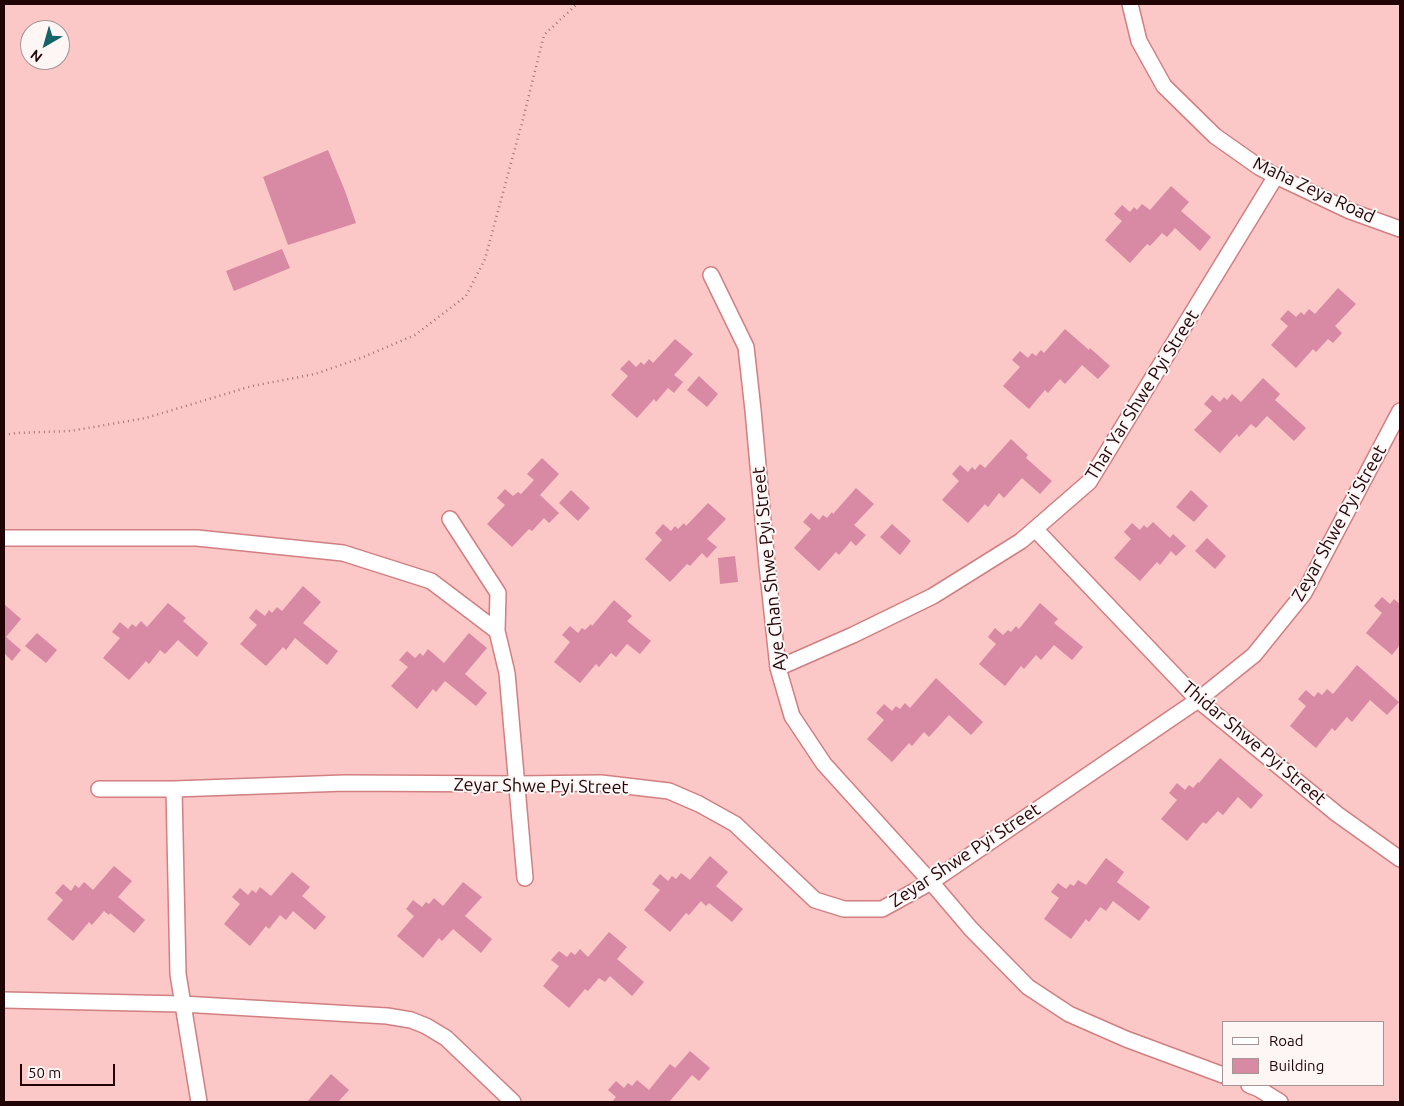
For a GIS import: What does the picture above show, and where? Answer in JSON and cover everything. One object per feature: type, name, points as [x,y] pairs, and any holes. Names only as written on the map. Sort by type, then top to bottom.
[{"type":"street","name":"Maha Zeya Road","points":[[1130,4],[1139,41],[1164,86],[1214,136],[1259,167],[1276,176],[1350,211],[1400,228]]},
{"type":"street","name":"Thar Yar Shwe Pyi Street","points":[[778,668],[853,635],[933,596],[1021,541],[1089,482],[1276,176]]},
{"type":"street","name":"Aye Chan Shwe Pyi Street","points":[[711,274],[746,347],[778,668],[792,716],[824,764],[971,929],[1028,987],[1069,1014],[1222,1075]]},
{"type":"street","name":"Zeyar Shwe Pyi Street","points":[[99,789],[174,789],[345,783],[601,783],[668,792],[699,804],[735,824],[815,900],[844,909],[882,909],[931,882],[1198,700],[1254,655],[1304,593],[1400,411]]},
{"type":"street","points":[[450,519],[498,593],[497,631],[507,673],[525,878]]},
{"type":"street","name":"Thidar Shwe Pyi Street","points":[[1035,528],[1198,700],[1337,814],[1400,859]]},
{"type":"street","points":[[4,538],[197,538],[343,553],[430,581],[497,631]]},
{"type":"street","points":[[174,789],[178,974],[199,1102]]},
{"type":"street","points":[[4,1000],[182,1004],[388,1016],[411,1020],[426,1026],[446,1038],[513,1102]]},
{"type":"street","points":[[1252,1086],[1259,1088],[1280,1102]]},
{"type":"path","points":[[4,435],[70,431],[146,418],[252,386],[315,374],[361,358],[415,335],[466,296],[485,259],[544,35],[577,4]]},
{"type":"building","points":[[328,150],[356,223],[288,245],[263,177]]},
{"type":"building","points":[[1171,186],[1189,202],[1181,211],[1211,237],[1200,251],[1175,228],[1167,237],[1162,233],[1150,246],[1147,244],[1130,263],[1105,240],[1122,221],[1114,214],[1122,205],[1130,212],[1134,207],[1137,210],[1142,204],[1150,210]]},
{"type":"building","points":[[282,249],[290,268],[234,291],[226,271]]},
{"type":"building","points":[[1338,288],[1356,304],[1335,326],[1342,333],[1333,343],[1328,339],[1316,352],[1313,349],[1296,368],[1271,345],[1288,326],[1280,319],[1288,310],[1296,317],[1301,312],[1304,315],[1309,309],[1315,314]]},
{"type":"building","points":[[1065,329],[1110,366],[1098,379],[1082,365],[1065,384],[1060,379],[1048,393],[1045,390],[1029,409],[1003,386],[1020,367],[1012,360],[1020,351],[1028,358],[1032,353],[1036,356],[1041,350],[1044,353]]},
{"type":"building","points":[[675,339],[693,354],[674,375],[683,382],[674,393],[668,388],[656,402],[654,399],[637,418],[611,395],[628,376],[620,369],[629,360],[636,367],[641,362],[644,365],[649,359],[653,363]]},
{"type":"building","points":[[699,376],[718,394],[707,407],[687,390]]},
{"type":"building","points":[[1263,378],[1280,394],[1275,400],[1306,428],[1294,441],[1267,416],[1256,428],[1251,424],[1239,437],[1237,434],[1220,453],[1194,430],[1212,411],[1204,404],[1212,395],[1220,402],[1224,397],[1227,400],[1232,394],[1241,402]]},
{"type":"building","points":[[1011,439],[1028,455],[1026,458],[1052,481],[1040,494],[1022,478],[1004,498],[999,493],[988,507],[985,504],[968,523],[942,500],[959,481],[952,474],[960,465],[968,472],[972,467],[975,470],[980,464],[985,468]]},
{"type":"building","points":[[542,458],[559,474],[540,495],[559,513],[549,523],[544,518],[532,531],[529,529],[512,547],[487,524],[505,505],[497,498],[505,489],[513,496],[518,492],[521,494],[534,480],[527,474]]},
{"type":"building","points":[[856,488],[874,504],[854,525],[866,535],[856,546],[851,541],[839,555],[836,552],[819,571],[794,548],[811,529],[803,522],[811,513],[819,520],[823,515],[827,518],[832,512],[833,514]]},
{"type":"building","points":[[571,490],[590,508],[578,521],[559,503]]},
{"type":"building","points":[[1191,490],[1208,506],[1194,522],[1176,507]]},
{"type":"building","points":[[708,503],[726,519],[707,539],[717,547],[707,558],[702,553],[690,566],[687,564],[670,582],[645,559],[662,540],[655,533],[663,524],[671,531],[675,526],[678,529],[684,523],[686,526]]},
{"type":"building","points":[[1153,522],[1170,538],[1173,534],[1186,546],[1176,556],[1171,551],[1160,565],[1157,562],[1140,581],[1114,558],[1131,539],[1124,532],[1132,523],[1140,530],[1144,525],[1147,528]]},
{"type":"building","points":[[892,524],[911,541],[900,555],[880,537]]},
{"type":"building","points":[[1207,538],[1226,556],[1215,569],[1195,551]]},
{"type":"building","points":[[735,556],[738,582],[720,584],[718,558]]},
{"type":"building","points":[[303,586],[321,602],[303,623],[338,651],[327,665],[295,638],[286,650],[283,647],[266,666],[240,644],[257,625],[249,618],[256,609],[265,616],[269,610],[272,613],[277,607],[282,611]]},
{"type":"building","points":[[1382,597],[1390,604],[1394,599],[1400,604],[1400,645],[1392,655],[1366,633],[1382,613],[1374,606]]},
{"type":"building","points":[[614,600],[632,616],[627,621],[651,641],[640,654],[627,644],[616,657],[611,653],[599,667],[596,664],[580,683],[554,662],[570,642],[562,635],[570,626],[578,633],[582,628],[585,630],[591,624],[592,626]]},
{"type":"building","points":[[168,603],[186,618],[183,621],[208,643],[197,657],[178,640],[165,654],[160,650],[149,664],[146,661],[129,680],[103,658],[120,638],[112,632],[120,622],[128,629],[132,624],[136,627],[141,621],[147,627]]},
{"type":"building","points":[[1040,603],[1058,619],[1054,623],[1083,647],[1072,660],[1054,645],[1041,660],[1036,655],[1024,669],[1021,666],[1005,686],[979,664],[996,644],[988,637],[995,628],[1003,635],[1008,630],[1011,632],[1016,626],[1019,629]]},
{"type":"building","points":[[4,604],[21,619],[6,637],[21,650],[12,661],[4,653]]},
{"type":"building","points":[[37,633],[57,650],[46,663],[25,646]]},
{"type":"building","points":[[469,633],[487,648],[465,674],[487,693],[476,706],[445,681],[436,692],[433,689],[417,709],[391,686],[408,667],[399,660],[407,651],[415,658],[420,653],[423,656],[428,649],[444,663]]},
{"type":"building","points":[[1357,665],[1399,702],[1387,715],[1370,700],[1352,722],[1347,717],[1335,731],[1332,728],[1316,748],[1290,726],[1306,706],[1298,699],[1306,690],[1314,697],[1318,692],[1322,695],[1327,689],[1333,694]]},
{"type":"building","points":[[936,678],[983,722],[971,735],[949,715],[929,737],[924,732],[912,746],[909,743],[892,762],[867,739],[884,720],[876,713],[884,704],[892,711],[896,706],[900,709],[905,703],[910,708]]},
{"type":"building","points":[[1220,758],[1263,795],[1251,809],[1238,797],[1223,815],[1218,811],[1206,824],[1203,822],[1187,841],[1161,819],[1177,800],[1169,793],[1177,783],[1185,790],[1189,785],[1193,788]]},
{"type":"building","points":[[710,856],[728,872],[716,886],[743,909],[732,922],[709,903],[706,906],[701,901],[689,915],[686,913],[670,932],[644,910],[660,890],[652,884],[660,874],[668,881],[672,876],[676,879],[681,873],[690,880]]},
{"type":"building","points":[[1106,858],[1124,872],[1117,882],[1150,907],[1139,921],[1113,901],[1106,911],[1100,907],[1089,922],[1086,919],[1071,939],[1044,919],[1059,898],[1051,892],[1058,883],[1066,889],[1070,884],[1074,886],[1078,880],[1086,885]]},
{"type":"building","points":[[114,866],[132,881],[118,897],[145,920],[134,933],[110,913],[109,915],[104,911],[92,925],[89,922],[73,941],[47,919],[63,900],[55,893],[63,884],[71,891],[75,885],[79,888],[84,882],[93,890]]},
{"type":"building","points":[[292,872],[310,887],[302,896],[326,917],[315,930],[293,911],[286,920],[280,915],[269,929],[266,926],[250,946],[224,924],[240,904],[232,897],[240,888],[248,895],[252,890],[256,893],[260,887],[271,896]]},
{"type":"building","points":[[463,882],[482,897],[465,916],[492,939],[481,953],[453,929],[442,941],[439,938],[423,958],[397,936],[414,916],[406,909],[413,900],[422,907],[426,902],[429,904],[434,898],[443,906]]},
{"type":"building","points":[[609,932],[627,947],[617,959],[644,982],[632,996],[610,976],[605,982],[599,978],[588,991],[585,989],[569,1008],[543,986],[559,966],[551,960],[559,951],[567,957],[571,952],[575,955],[580,949],[588,957]]},
{"type":"building","points":[[690,1051],[710,1068],[699,1081],[692,1075],[669,1102],[612,1102],[616,1097],[608,1090],[616,1081],[624,1088],[628,1083],[632,1086],[637,1080],[649,1090],[670,1064],[675,1068]]},
{"type":"building","points":[[331,1074],[349,1090],[338,1102],[307,1102]]}]
